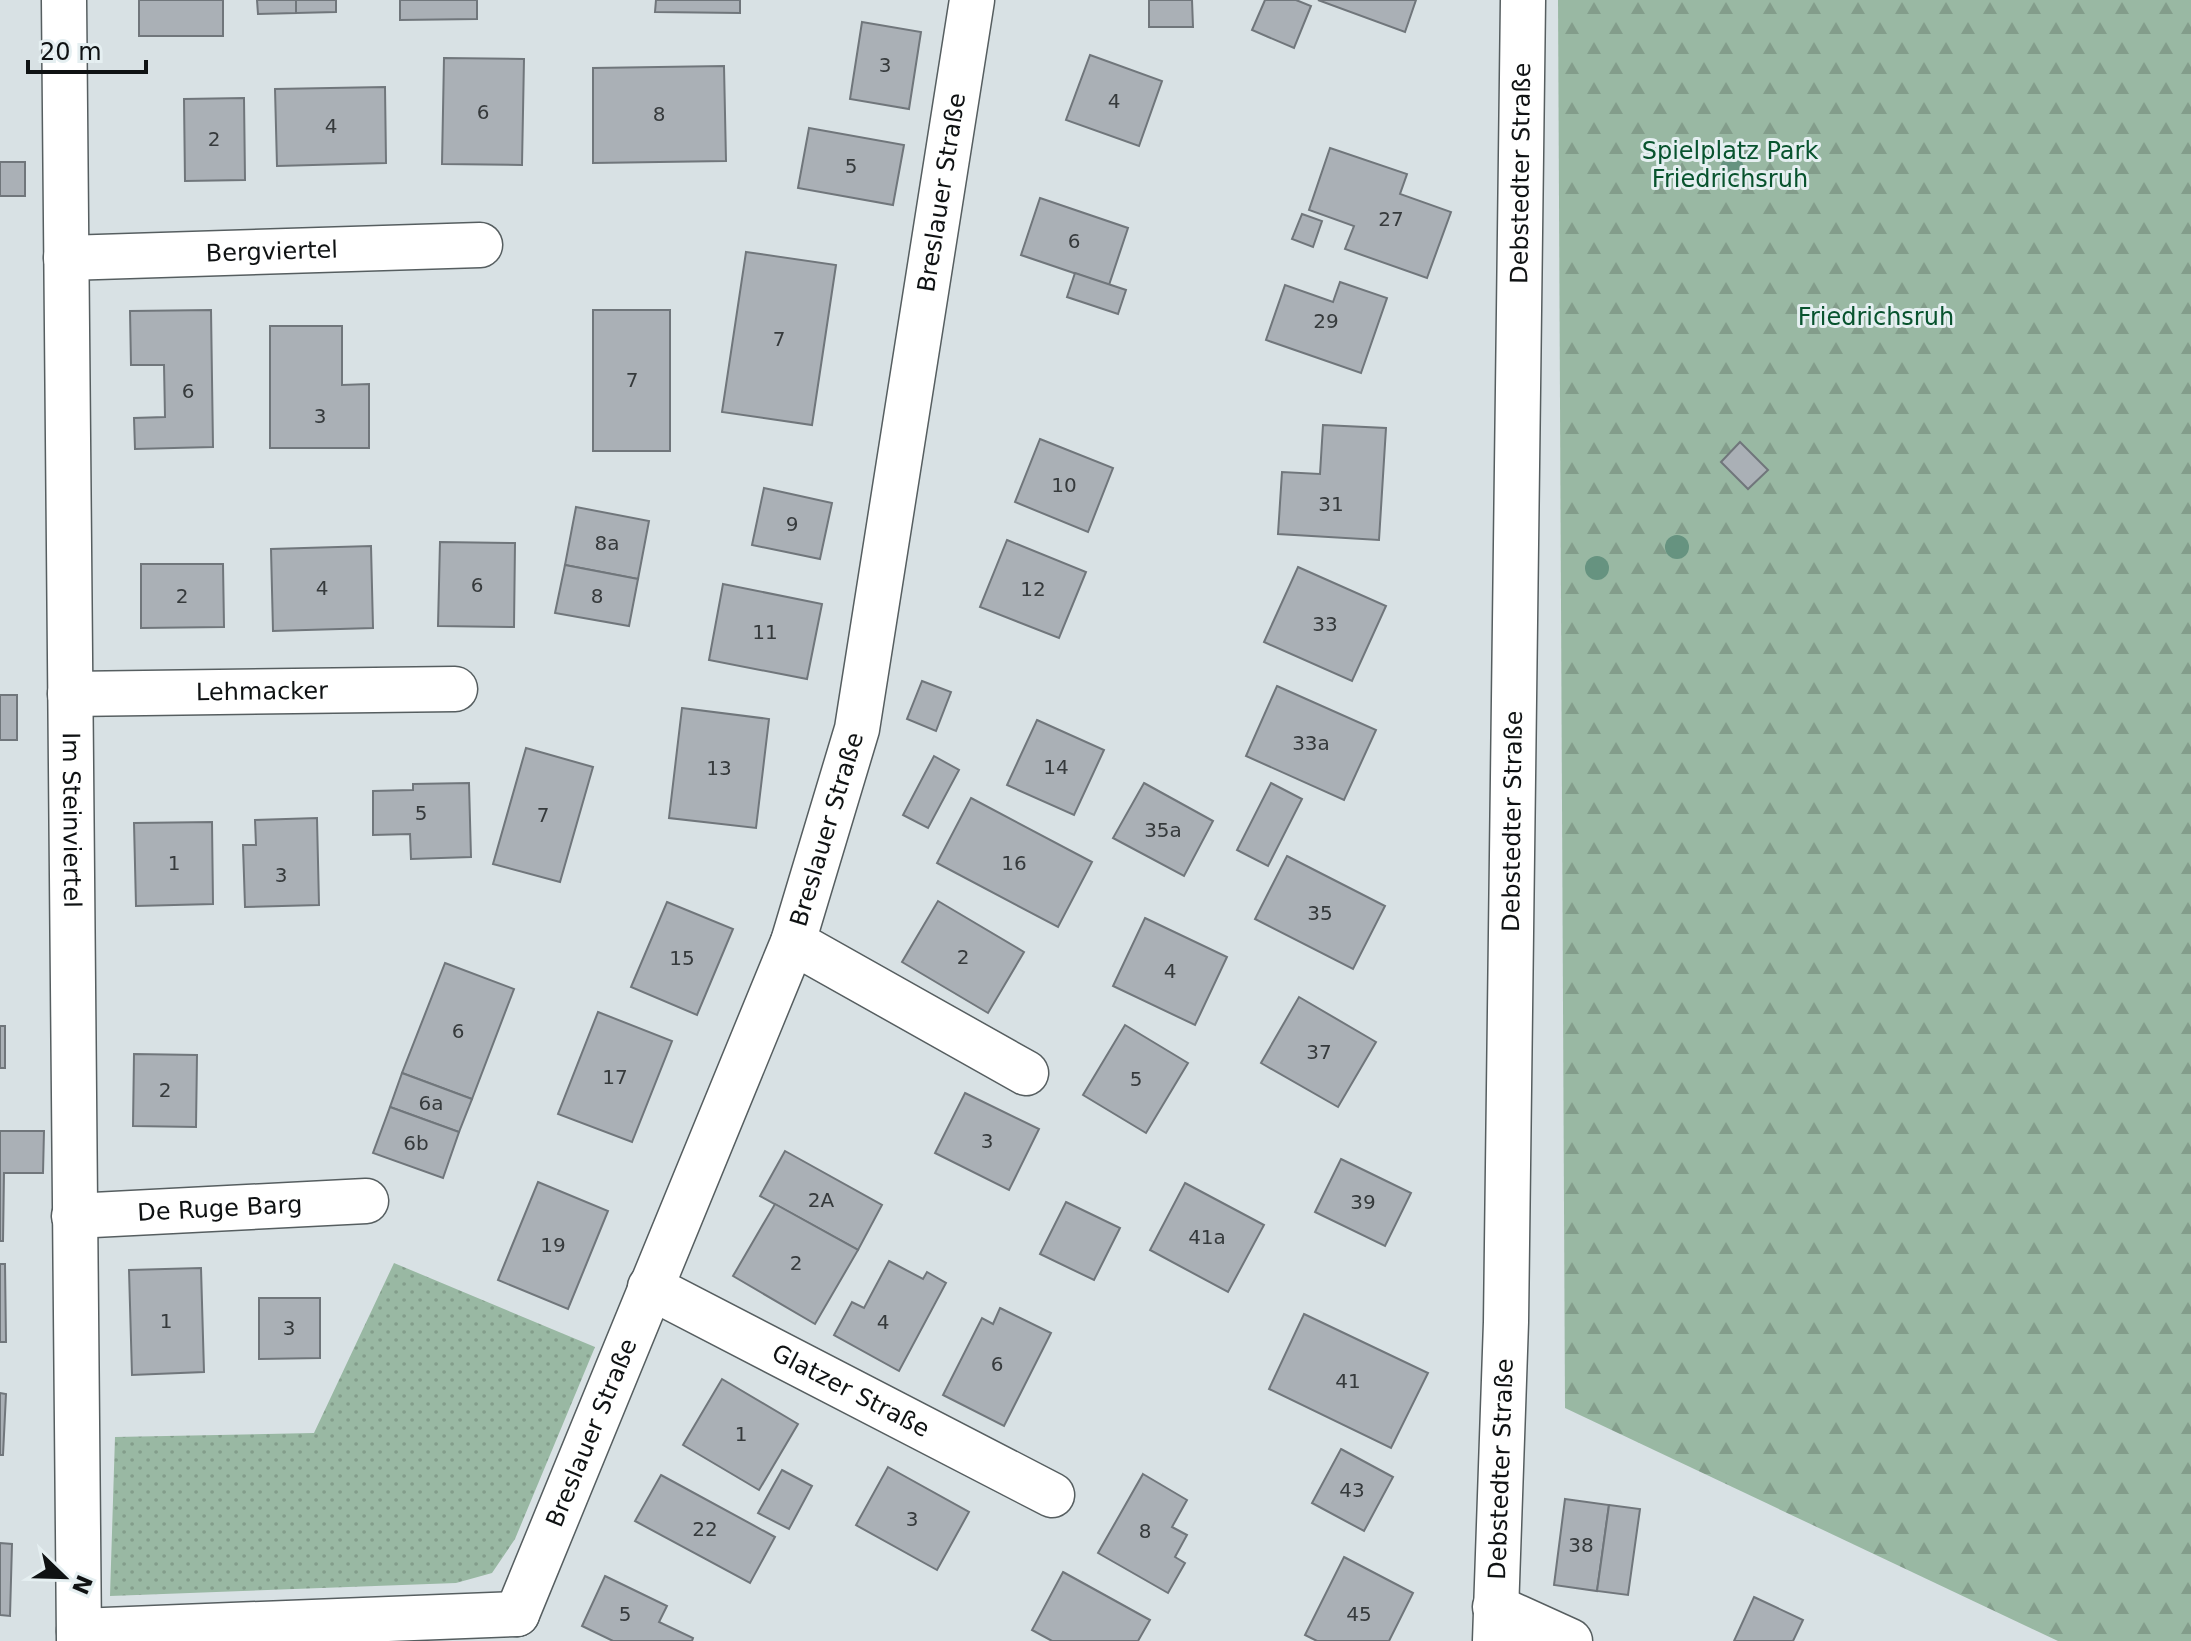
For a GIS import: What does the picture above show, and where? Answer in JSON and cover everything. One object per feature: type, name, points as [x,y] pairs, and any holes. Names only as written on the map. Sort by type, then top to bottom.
[{"type":"street","name":"Im Steinviertel","points":[[64,0],[79,1636]]},
{"type":"street","name":"Breslauer Straße","points":[[520,1627],[650,1287],[793,942],[857,729],[972,0]]},
{"type":"street","name":"Debstedter Straße","points":[[1495,1624],[1506,1322],[1523,0]]},
{"type":"street","name":"Bergviertel","points":[[66,258],[480,245]]},
{"type":"street","name":"Lehmacker","points":[[70,694],[455,689]]},
{"type":"street","points":[[793,942],[1026,1073]]},
{"type":"street","name":"De Ruge Barg","points":[[74,1216],[366,1201]]},
{"type":"street","name":"Glatzer Straße","points":[[650,1287],[1052,1495]]},
{"type":"street","points":[[1495,1624],[1570,1641]]},
{"type":"street","points":[[79,1636],[520,1627]]},
{"type":"green space","name":"Friedrichsruh","points":[[1558,0],[2191,0],[2191,1641],[2058,1641],[1565,1408]]},
{"type":"green space","points":[[394,1263],[595,1347],[515,1539],[492,1573],[456,1583],[110,1596],[115,1437],[314,1433]]},
{"type":"building","points":[[139,0],[223,0],[223,36],[139,36]]},
{"type":"building","points":[[257,0],[296,0],[296,13],[258,14]]},
{"type":"building","points":[[296,0],[336,0],[336,12],[296,13]]},
{"type":"building","points":[[400,0],[477,0],[477,19],[400,20]]},
{"type":"building","points":[[656,0],[740,0],[740,13],[655,12]]},
{"type":"building","points":[[1149,0],[1192,0],[1193,27],[1149,27]]},
{"type":"building","points":[[1265,0],[1296,0],[1311,6],[1294,48],[1252,30]]},
{"type":"building","points":[[1318,0],[1416,0],[1405,32]]},
{"type":"building","points":[[862,22],[921,32],[909,109],[850,99]]},
{"type":"building","points":[[1090,55],[1162,81],[1139,146],[1066,120]]},
{"type":"building","points":[[444,58],[524,59],[522,165],[442,164]]},
{"type":"building","points":[[724,66],[726,161],[593,163],[593,68]]},
{"type":"building","points":[[385,87],[386,163],[277,166],[275,89]]},
{"type":"building","points":[[244,98],[245,180],[185,181],[184,99]]},
{"type":"building","points":[[809,128],[904,145],[893,205],[798,188]]},
{"type":"building","points":[[1330,148],[1407,174],[1400,194],[1451,212],[1427,278],[1345,249],[1354,226],[1309,210]]},
{"type":"building","points":[[0,162],[25,162],[25,196],[0,196]]},
{"type":"building","points":[[1040,198],[1128,228],[1109,285],[1021,255]]},
{"type":"building","points":[[1302,214],[1322,221],[1313,247],[1292,239]]},
{"type":"building","points":[[746,252],[836,265],[812,425],[722,412]]},
{"type":"building","points":[[1075,273],[1126,290],[1118,314],[1067,297]]},
{"type":"building","points":[[1340,282],[1387,298],[1361,373],[1266,340],[1285,285],[1333,302]]},
{"type":"building","points":[[211,310],[213,447],[135,449],[134,418],[165,417],[164,365],[131,365],[130,311]]},
{"type":"building","points":[[593,310],[670,310],[670,451],[593,451]]},
{"type":"building","points":[[270,326],[342,326],[342,385],[369,384],[369,448],[270,448]]},
{"type":"building","points":[[1323,425],[1386,428],[1379,540],[1278,534],[1282,472],[1320,474]]},
{"type":"building","points":[[1040,439],[1113,468],[1088,532],[1015,502]]},
{"type":"building","points":[[1740,442],[1768,470],[1748,489],[1721,462]]},
{"type":"building","points":[[764,488],[832,503],[820,559],[752,545]]},
{"type":"building","points":[[576,507],[649,521],[638,579],[565,565]]},
{"type":"building","points":[[1007,540],[1086,572],[1059,638],[980,607]]},
{"type":"building","points":[[440,542],[515,543],[514,627],[438,626]]},
{"type":"building","points":[[371,546],[373,628],[273,631],[271,549]]},
{"type":"building","points":[[141,564],[223,564],[224,627],[141,628]]},
{"type":"building","points":[[565,565],[638,579],[629,626],[555,613]]},
{"type":"building","points":[[1298,567],[1386,606],[1352,681],[1264,642]]},
{"type":"building","points":[[723,584],[822,604],[807,679],[709,660]]},
{"type":"building","points":[[922,681],[951,692],[936,731],[907,719]]},
{"type":"building","points":[[1277,686],[1376,730],[1344,800],[1246,756]]},
{"type":"building","points":[[0,695],[17,695],[17,740],[0,740]]},
{"type":"building","points":[[682,708],[769,719],[756,828],[669,818]]},
{"type":"building","points":[[1037,720],[1104,750],[1074,815],[1007,785]]},
{"type":"building","points":[[526,748],[593,767],[560,882],[493,864]]},
{"type":"building","points":[[934,756],[959,770],[928,828],[903,815]]},
{"type":"building","points":[[469,783],[471,857],[411,859],[410,834],[373,835],[373,791],[413,790],[413,784]]},
{"type":"building","points":[[1144,783],[1213,821],[1184,876],[1113,838]]},
{"type":"building","points":[[1271,783],[1302,799],[1268,866],[1237,850]]},
{"type":"building","points":[[971,798],[1092,862],[1058,927],[937,863]]},
{"type":"building","points":[[317,818],[319,905],[245,907],[243,845],[256,845],[255,820]]},
{"type":"building","points":[[212,822],[213,904],[136,906],[134,823]]},
{"type":"building","points":[[1287,856],[1385,906],[1353,969],[1255,919]]},
{"type":"building","points":[[938,901],[1024,952],[988,1013],[902,962]]},
{"type":"building","points":[[667,902],[733,929],[697,1015],[631,987]]},
{"type":"building","points":[[1145,918],[1227,957],[1195,1025],[1113,986]]},
{"type":"building","points":[[445,963],[514,989],[472,1099],[402,1073]]},
{"type":"building","points":[[1299,997],[1376,1042],[1338,1107],[1261,1063]]},
{"type":"building","points":[[598,1012],[672,1041],[632,1142],[558,1114]]},
{"type":"building","points":[[1125,1025],[1188,1063],[1146,1133],[1083,1095]]},
{"type":"building","points":[[0,1026],[5,1026],[5,1068],[0,1068]]},
{"type":"building","points":[[134,1054],[197,1055],[196,1127],[133,1126]]},
{"type":"building","points":[[402,1073],[472,1099],[459,1132],[390,1107]]},
{"type":"building","points":[[965,1093],[1039,1129],[1009,1190],[935,1153]]},
{"type":"building","points":[[390,1107],[459,1132],[443,1178],[373,1153]]},
{"type":"building","points":[[0,1131],[44,1131],[43,1173],[4,1173],[3,1241],[0,1241]]},
{"type":"building","points":[[785,1151],[882,1205],[858,1250],[760,1196]]},
{"type":"building","points":[[1341,1159],[1411,1193],[1385,1246],[1315,1212]]},
{"type":"building","points":[[538,1182],[608,1211],[568,1309],[498,1280]]},
{"type":"building","points":[[1185,1183],[1264,1225],[1228,1292],[1150,1250]]},
{"type":"building","points":[[1066,1202],[1120,1228],[1094,1280],[1040,1254]]},
{"type":"building","points":[[775,1204],[858,1250],[815,1324],[733,1276]]},
{"type":"building","points":[[889,1261],[923,1279],[927,1272],[946,1283],[899,1371],[834,1335],[852,1302],[864,1308]]},
{"type":"building","points":[[0,1264],[5,1264],[6,1342],[0,1342]]},
{"type":"building","points":[[201,1268],[204,1372],[132,1375],[129,1270]]},
{"type":"building","points":[[259,1298],[320,1298],[320,1358],[259,1359]]},
{"type":"building","points":[[1000,1308],[1051,1333],[1004,1426],[943,1395],[982,1318],[993,1324]]},
{"type":"building","points":[[1304,1314],[1428,1373],[1391,1448],[1269,1389]]},
{"type":"building","points":[[722,1379],[798,1424],[759,1490],[683,1445]]},
{"type":"building","points":[[0,1393],[6,1394],[3,1455],[0,1455]]},
{"type":"building","points":[[1341,1449],[1393,1477],[1364,1531],[1312,1503]]},
{"type":"building","points":[[888,1467],[969,1512],[937,1570],[856,1525]]},
{"type":"building","points":[[782,1470],[812,1486],[789,1529],[758,1513]]},
{"type":"building","points":[[1143,1474],[1187,1500],[1172,1527],[1187,1535],[1175,1557],[1185,1563],[1168,1593],[1098,1553]]},
{"type":"building","points":[[661,1475],[775,1537],[750,1583],[635,1521]]},
{"type":"building","points":[[1565,1499],[1609,1505],[1597,1591],[1554,1585]]},
{"type":"building","points":[[1609,1505],[1640,1509],[1628,1595],[1597,1591]]},
{"type":"building","points":[[0,1543],[12,1544],[10,1616],[0,1615]]},
{"type":"building","points":[[1344,1557],[1413,1593],[1389,1641],[1317,1641],[1305,1635]]},
{"type":"building","points":[[1063,1572],[1150,1620],[1138,1641],[1052,1641],[1032,1630]]},
{"type":"building","points":[[605,1576],[667,1606],[659,1622],[693,1638],[692,1641],[613,1641],[582,1626]]},
{"type":"building","points":[[1754,1597],[1803,1620],[1793,1641],[1734,1641]]},
{"type":"park label","name":"Spielplatz Park Friedrichsruh","points":[[1730,165]]}]
